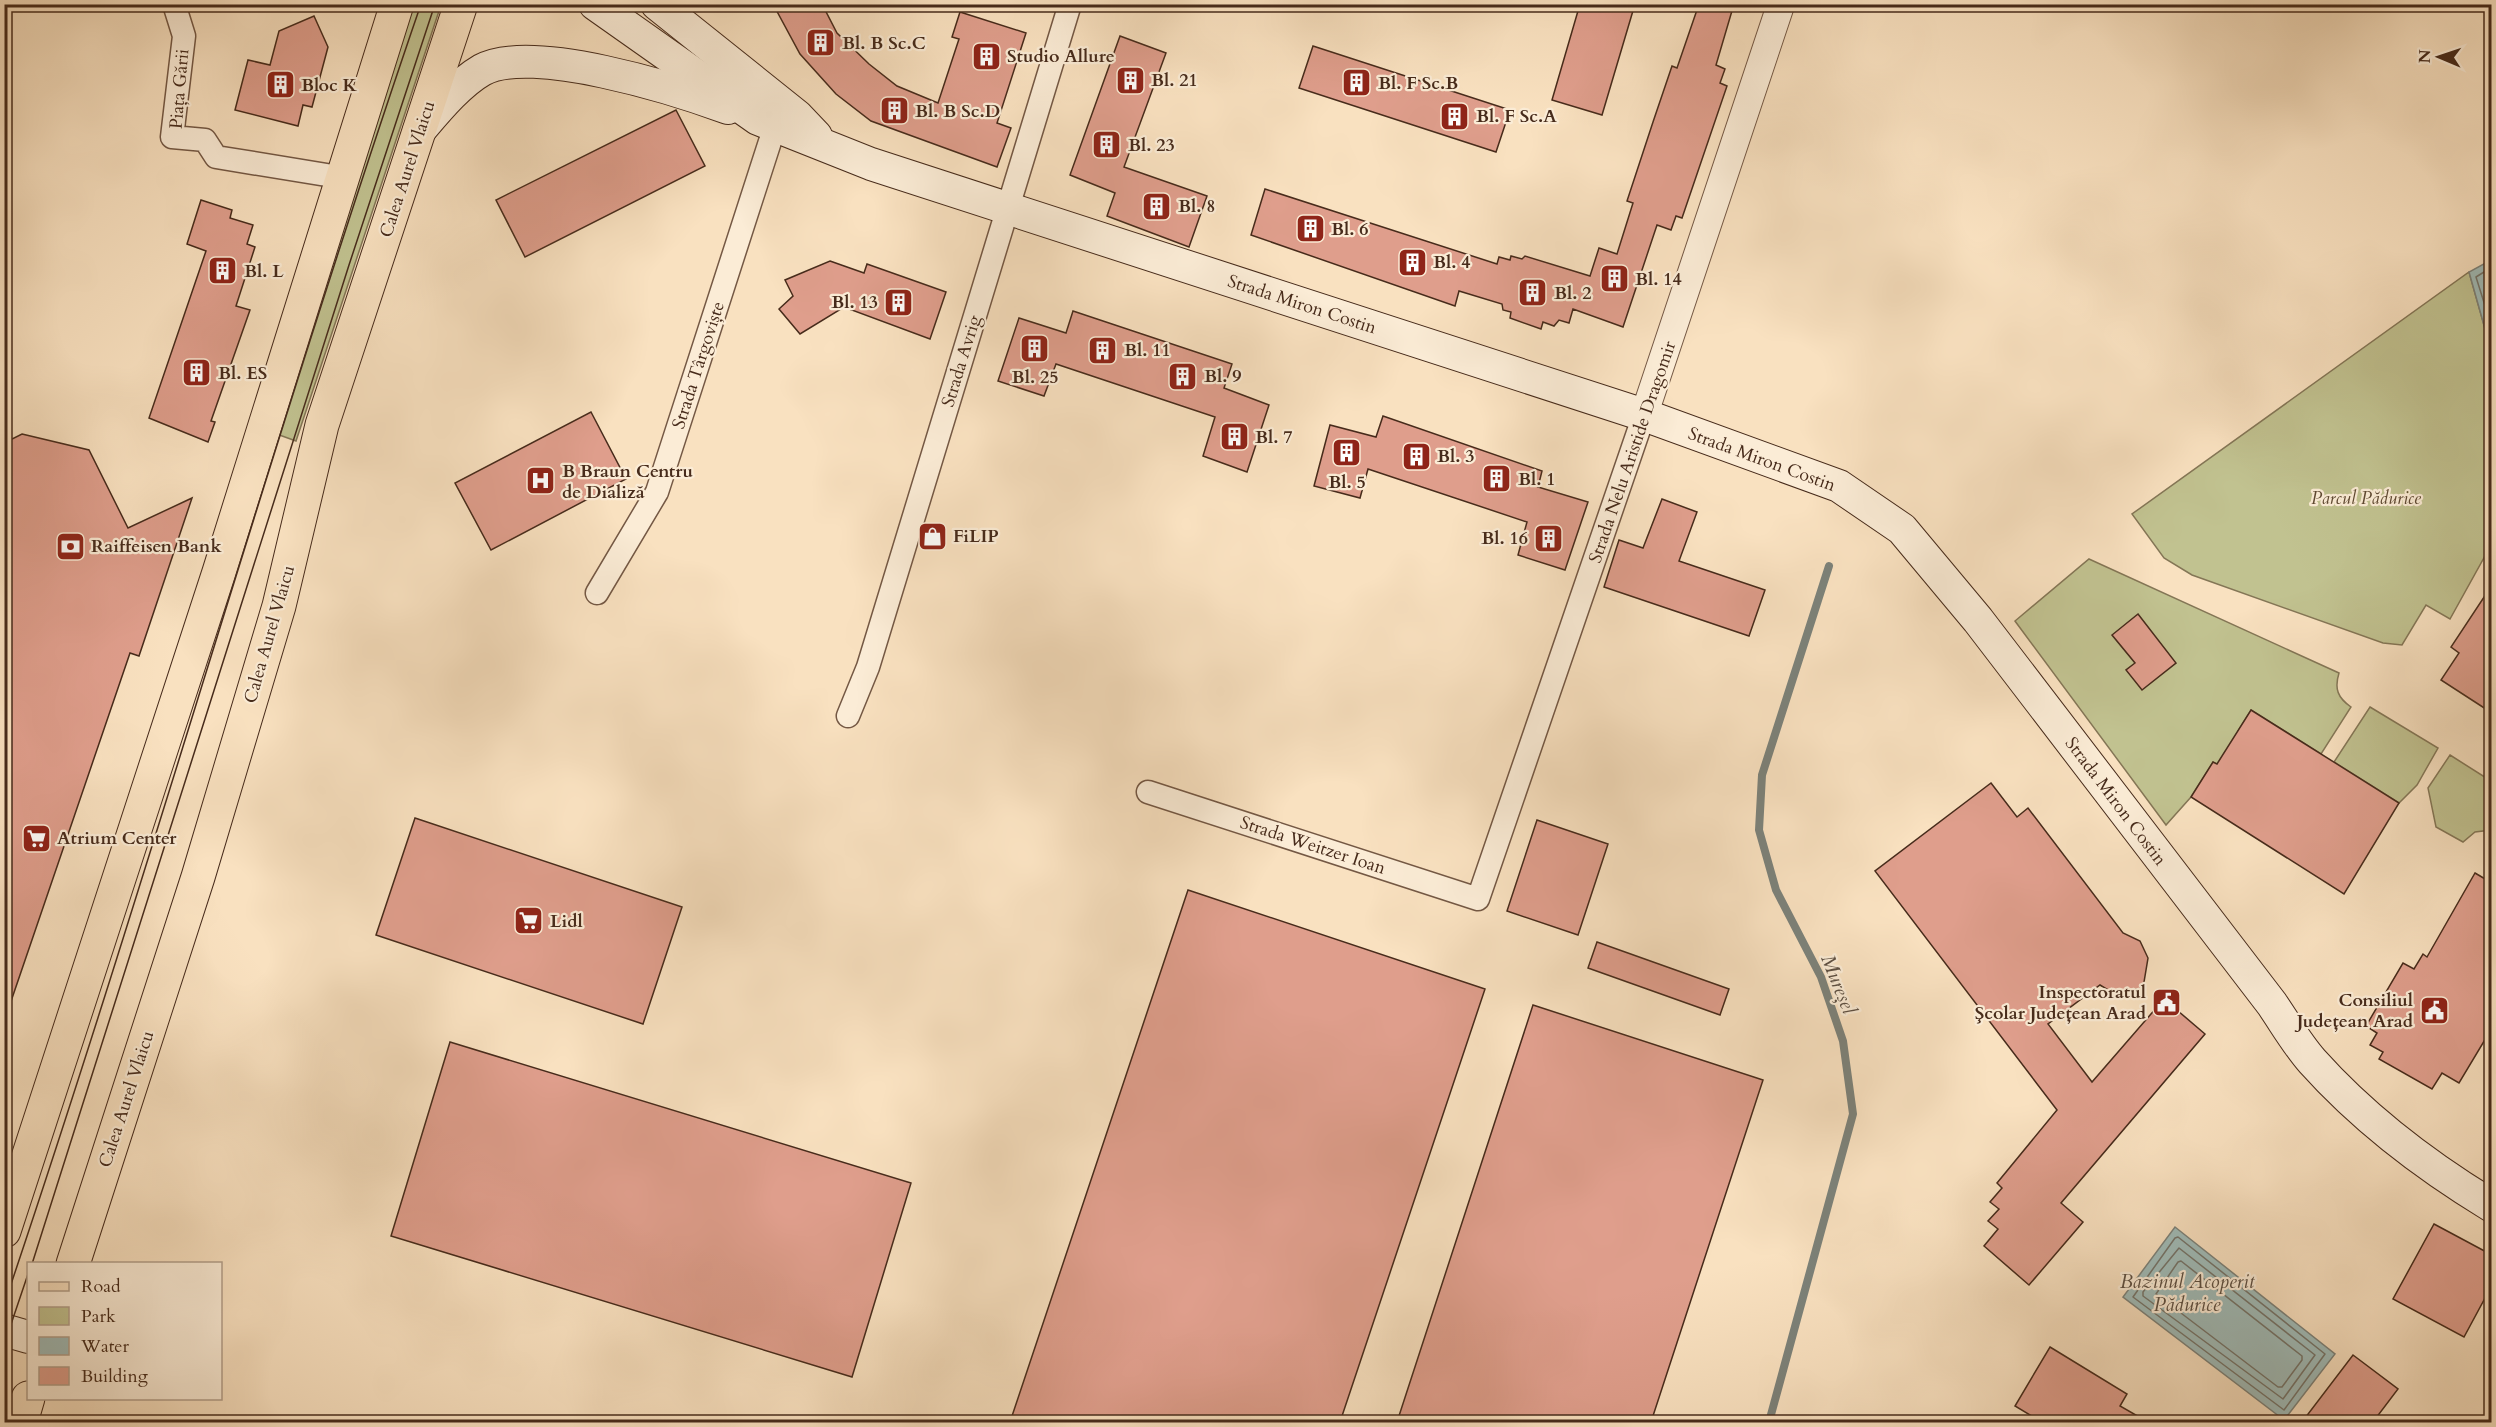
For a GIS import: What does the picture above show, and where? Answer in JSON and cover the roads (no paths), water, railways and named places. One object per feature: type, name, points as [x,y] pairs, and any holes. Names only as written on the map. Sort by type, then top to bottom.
[{"type":"main road","points":[[4,1231],[345,178],[398,4]]},
{"type":"main road","name":"Calea Aurel Vlaicu","points":[[73,1262],[198,877],[279,606],[322,425],[462,4]]},
{"type":"main road","name":"Strada Miron Costin","points":[[595,4],[767,122],[871,164],[1644,415],[1839,486],[1902,529],[1985,629],[2272,1004],[2312,1060],[2371,1118],[2426,1164],[2492,1206]]},
{"type":"main road","name":"Strada Miron Costin","points":[[657,4],[797,116],[824,145]]},
{"type":"main road","points":[[419,131],[472,77],[483,69],[512,62],[560,63],[601,71],[711,102],[767,122]]},
{"type":"main road","points":[[4,1330],[27,1337]]},
{"type":"main road","points":[[21,1422],[27,1400]]},
{"type":"street","name":"Piața Gării","points":[[174,4],[184,36],[172,137],[205,140],[216,157],[345,178]]},
{"type":"street","name":"Strada Avrig","points":[[848,716],[868,667],[1070,4]]},
{"type":"street","name":"Strada Nelu Aristide Dragomir","points":[[1478,899],[1782,4]]},
{"type":"street","name":"Strada Târgoviște","points":[[597,593],[657,492],[767,122]]},
{"type":"street","name":"Strada Weitzer Ioan","points":[[1148,792],[1478,899]]},
{"type":"water","points":[[2491,260],[2491,350],[2469,272]]},
{"type":"water","name":"Bazinul Acoperit Pădurice","points":[[2175,1227],[2335,1354],[2284,1420],[2123,1297]]},
{"type":"waterway","name":"Mureșel","points":[[1769,1422],[1853,1114],[1843,1041],[1821,977],[1776,890],[1759,830],[1762,775],[1829,566]]},
{"type":"tram line","points":[[4,1305],[110,980],[314,328],[421,4]]},
{"type":"tram line","points":[[33,1262],[349,265],[435,4]]},
{"type":"tram line","points":[[4,1345],[27,1277]]},
{"type":"place","name":"Bl. B Sc.C","points":[[821,43]]},
{"type":"place","name":"Studio Allure","points":[[986,56]]},
{"type":"place","name":"Bl. 21","points":[[1130,80]]},
{"type":"place","name":"Bl. F Sc.B","points":[[1357,83]]},
{"type":"place","name":"Bloc K","points":[[280,85]]},
{"type":"place","name":"Bl. B Sc.D","points":[[894,111]]},
{"type":"place","name":"Bl. F Sc.A","points":[[1455,116]]},
{"type":"place","name":"Bl. 23","points":[[1107,145]]},
{"type":"place","name":"Bl. 8","points":[[1157,206]]},
{"type":"place","name":"Bl. 6","points":[[1310,229]]},
{"type":"place","name":"Bl. 4","points":[[1412,262]]},
{"type":"place","name":"Bl. L","points":[[223,271]]},
{"type":"place","name":"Bl. 14","points":[[1614,279]]},
{"type":"place","name":"Bl. 2","points":[[1533,293]]},
{"type":"place","name":"Bl. 13","points":[[899,302]]},
{"type":"place","name":"Bl. 25","points":[[1035,348]]},
{"type":"place","name":"Bl. 11","points":[[1103,350]]},
{"type":"place","name":"Bl. ES","points":[[197,373]]},
{"type":"place","name":"Bl. 9","points":[[1183,376]]},
{"type":"place","name":"Bl. 7","points":[[1234,437]]},
{"type":"place","name":"Bl. 5","points":[[1347,453]]},
{"type":"place","name":"Bl. 3","points":[[1416,456]]},
{"type":"place","name":"Bl. 1","points":[[1497,479]]},
{"type":"place","name":"B Braun Centru de Dializă","points":[[541,481]]},
{"type":"place","name":"FiLIP","points":[[932,536]]},
{"type":"place","name":"Bl. 16","points":[[1549,538]]},
{"type":"place","name":"Raiffeisen Bank","points":[[70,546]]},
{"type":"place","name":"Atrium Center","points":[[36,838]]},
{"type":"place","name":"Lidl","points":[[529,921]]},
{"type":"place","name":"Inspectoratul Şcolar Judeţean Arad","points":[[2167,1002]]},
{"type":"place","name":"Consiliul Județean Arad","points":[[2434,1010]]},
{"type":"park label","name":"Parcul Pădurice","points":[[2366,498]]}]
